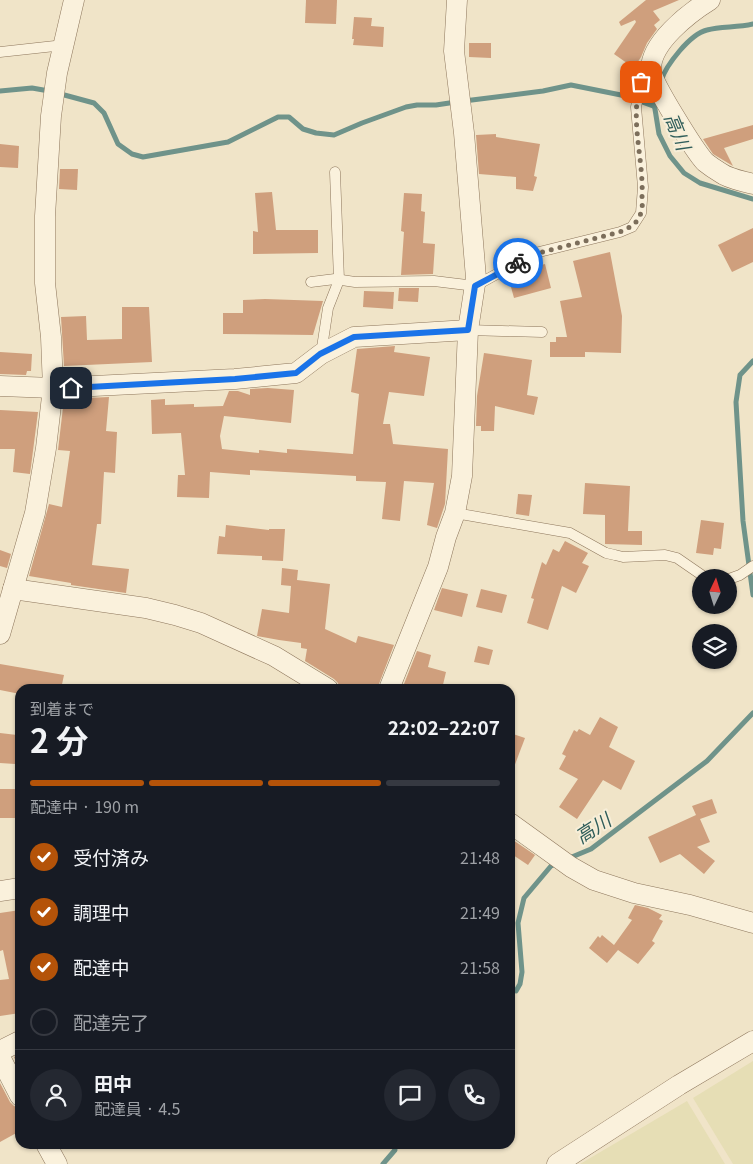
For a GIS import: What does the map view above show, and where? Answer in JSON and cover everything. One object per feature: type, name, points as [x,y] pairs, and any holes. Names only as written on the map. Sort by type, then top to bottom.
[{"type":"street","points":[[0,633],[35,513],[46,448],[53,388],[45,264],[45,216],[51,116],[57,73],[74,0]]},
{"type":"street","points":[[391,684],[438,567],[446,537],[456,513],[462,476],[468,330],[476,278],[464,133],[454,52],[457,0]]},
{"type":"street","points":[[710,0],[691,12],[658,46],[656,82],[679,125],[705,161],[723,175],[753,184]]},
{"type":"street","points":[[0,386],[53,388],[235,379],[296,373],[320,354],[354,337],[468,330]]},
{"type":"street","points":[[13,590],[146,608],[176,615],[201,623],[274,656],[320,684]]},
{"type":"street","points":[[515,826],[571,867],[594,880],[634,893],[690,905],[753,923]]},
{"type":"street","points":[[0,891],[15,889]]},
{"type":"street","points":[[557,1164],[679,1085],[753,1042]]},
{"type":"street","points":[[0,1051],[15,1044]]},
{"type":"street","points":[[0,1057],[15,1086]]},
{"type":"street","points":[[49,1149],[57,1164]]},
{"type":"lane","points":[[0,52],[64,45]]},
{"type":"lane","points":[[311,282],[339,280],[355,282],[434,281],[475,286],[535,254],[620,232],[632,227],[641,213],[643,187],[636,107],[641,82],[656,82]]},
{"type":"lane","points":[[320,354],[328,308],[339,280],[335,172]]},
{"type":"lane","points":[[468,330],[542,332]]},
{"type":"lane","points":[[456,513],[570,533],[606,553],[622,557],[665,554],[677,558],[693,569]]},
{"type":"lane","points":[[738,576],[753,566]]},
{"type":"shaded area","points":[[753,1061],[753,1164],[733,1164],[693,1098]]},
{"type":"shaded area","points":[[687,1101],[725,1164],[580,1164]]},
{"type":"building","points":[[306,0],[337,0],[336,24],[305,23]]},
{"type":"building","points":[[646,0],[679,0],[653,11],[660,20],[654,25],[657,29],[647,43],[634,68],[614,54],[636,22],[635,20],[621,26],[619,22]]},
{"type":"building","points":[[354,17],[372,18],[371,26],[384,27],[383,47],[353,45]]},
{"type":"building","points":[[469,43],[491,43],[491,58],[469,57]]},
{"type":"building","points":[[753,125],[753,139],[724,148],[733,166],[713,154],[703,139]]},
{"type":"building","points":[[496,134],[496,137],[540,144],[534,176],[537,177],[533,191],[516,189],[516,177],[479,174],[476,135]]},
{"type":"building","points":[[0,144],[19,146],[18,168],[0,167]]},
{"type":"building","points":[[60,169],[78,169],[77,190],[59,189]]},
{"type":"building","points":[[272,192],[276,230],[318,230],[318,253],[253,254],[253,231],[258,232],[255,193]]},
{"type":"building","points":[[404,193],[422,194],[421,211],[425,212],[423,243],[435,244],[433,274],[401,275],[404,232],[401,231]]},
{"type":"building","points":[[753,228],[753,262],[732,272],[718,245]]},
{"type":"building","points":[[610,252],[622,316],[621,353],[585,352],[585,357],[550,357],[550,342],[556,342],[556,337],[567,337],[560,301],[582,297],[573,261]]},
{"type":"building","points":[[545,264],[551,288],[514,298],[508,276],[515,272]]},
{"type":"building","points":[[399,288],[419,288],[418,302],[398,301]]},
{"type":"building","points":[[364,291],[394,292],[393,309],[363,307]]},
{"type":"building","points":[[243,300],[323,301],[313,335],[223,334],[223,313],[243,313]]},
{"type":"building","points":[[122,307],[149,307],[152,362],[64,366],[61,317],[86,316],[87,340],[122,339]]},
{"type":"building","points":[[395,346],[394,352],[430,357],[424,396],[389,392],[383,424],[390,424],[393,444],[448,449],[445,504],[437,528],[427,525],[434,483],[404,481],[400,521],[382,519],[386,482],[356,481],[356,476],[250,470],[250,475],[210,472],[209,498],[177,497],[178,475],[185,475],[181,433],[152,434],[151,400],[165,399],[165,405],[223,406],[229,391],[238,391],[250,395],[250,389],[294,390],[291,423],[224,416],[220,436],[222,449],[259,453],[259,450],[287,453],[287,449],[353,454],[359,394],[351,392],[357,349]]},
{"type":"building","points":[[0,352],[32,354],[31,371],[27,371],[26,375],[0,374]]},
{"type":"building","points":[[484,353],[532,360],[527,395],[538,397],[534,415],[495,406],[494,431],[481,431],[481,426],[476,426],[477,396]]},
{"type":"building","points":[[109,397],[106,431],[117,432],[115,473],[104,472],[101,524],[97,524],[92,565],[129,569],[126,593],[71,585],[71,583],[29,576],[49,504],[62,507],[70,451],[58,450],[64,399]]},
{"type":"building","points":[[0,410],[38,412],[30,474],[13,472],[15,449],[0,449]]},
{"type":"building","points":[[585,483],[630,486],[628,531],[642,531],[642,545],[605,544],[605,515],[583,514]]},
{"type":"building","points":[[518,494],[532,495],[529,516],[516,514]]},
{"type":"building","points":[[701,520],[724,523],[721,549],[714,548],[713,555],[696,553]]},
{"type":"building","points":[[226,525],[269,530],[285,529],[283,561],[262,560],[262,556],[217,554],[219,536],[225,537]]},
{"type":"building","points":[[565,541],[588,553],[582,563],[589,566],[576,593],[562,586],[548,630],[527,623],[534,599],[531,598],[542,562],[546,565],[553,549],[559,552]]},
{"type":"building","points":[[0,550],[11,554],[7,568],[0,566]]},
{"type":"building","points":[[282,568],[298,570],[297,580],[330,584],[325,629],[356,643],[358,636],[394,645],[379,684],[338,684],[334,679],[305,661],[307,649],[301,648],[301,643],[257,636],[262,609],[289,613],[291,586],[281,585]]},
{"type":"building","points":[[442,588],[468,594],[462,617],[434,610]]},
{"type":"building","points":[[481,589],[507,595],[502,613],[476,607]]},
{"type":"building","points":[[478,646],[493,650],[489,665],[474,662]]},
{"type":"building","points":[[417,651],[431,655],[428,667],[446,672],[443,684],[404,684]]},
{"type":"building","points":[[0,664],[64,675],[62,684],[15,684],[15,693],[0,690]]},
{"type":"building","points":[[600,717],[618,727],[609,747],[635,761],[621,790],[603,780],[577,819],[559,807],[578,779],[559,769],[566,756],[562,754],[574,730],[577,732],[579,729],[590,735]]},
{"type":"building","points":[[0,733],[15,735],[15,764],[0,763]]},
{"type":"building","points":[[515,735],[525,738],[515,764]]},
{"type":"building","points":[[0,789],[15,789],[15,818],[0,818]]},
{"type":"building","points":[[712,799],[717,813],[700,819],[710,842],[697,847],[715,861],[704,874],[680,854],[660,863],[648,837],[696,815],[692,806]]},
{"type":"building","points":[[515,841],[535,855],[528,865],[515,856]]},
{"type":"building","points":[[635,905],[648,908],[662,915],[659,919],[663,921],[652,941],[655,943],[638,964],[618,950],[607,963],[589,948],[598,936],[600,938],[602,935],[614,945],[632,920],[628,918]]},
{"type":"building","points":[[15,911],[15,1014],[0,1016],[0,980],[9,979],[3,950],[0,951],[0,913]]},
{"type":"building","points":[[0,1083],[10,1102],[15,1106],[15,1134],[0,1142]]},
{"type":"waterway","name":"高川","points":[[661,81],[668,67],[693,37],[707,30],[753,24]]},
{"type":"waterway","points":[[464,101],[543,91],[571,85],[626,96],[653,106]]},
{"type":"waterway","points":[[0,91],[32,88],[49,91]]},
{"type":"waterway","points":[[57,93],[94,103],[104,113],[118,144],[132,154],[143,157],[228,142],[278,117],[289,117],[303,129],[334,135],[406,107],[456,102]]},
{"type":"waterway","name":"高川","points":[[654,103],[659,134],[670,156],[684,173],[700,183],[753,199]]},
{"type":"waterway","name":"高川","points":[[753,361],[740,375],[736,402],[743,521],[753,595]]},
{"type":"waterway","name":"高川","points":[[567,859],[591,849],[707,761],[753,713]]},
{"type":"waterway","name":"高川","points":[[515,991],[520,984],[522,972],[518,923],[524,898],[551,866],[557,863]]},
{"type":"waterway","name":"高川","points":[[383,1164],[395,1149]]},
{"type":"way so far","points":[[518,263],[535,254],[620,232],[632,227],[637,221],[641,213],[643,187],[636,107],[641,82]]},
{"type":"route","points":[[71,388],[235,379],[296,373],[320,354],[354,337],[468,330],[475,286],[518,263]]}]
